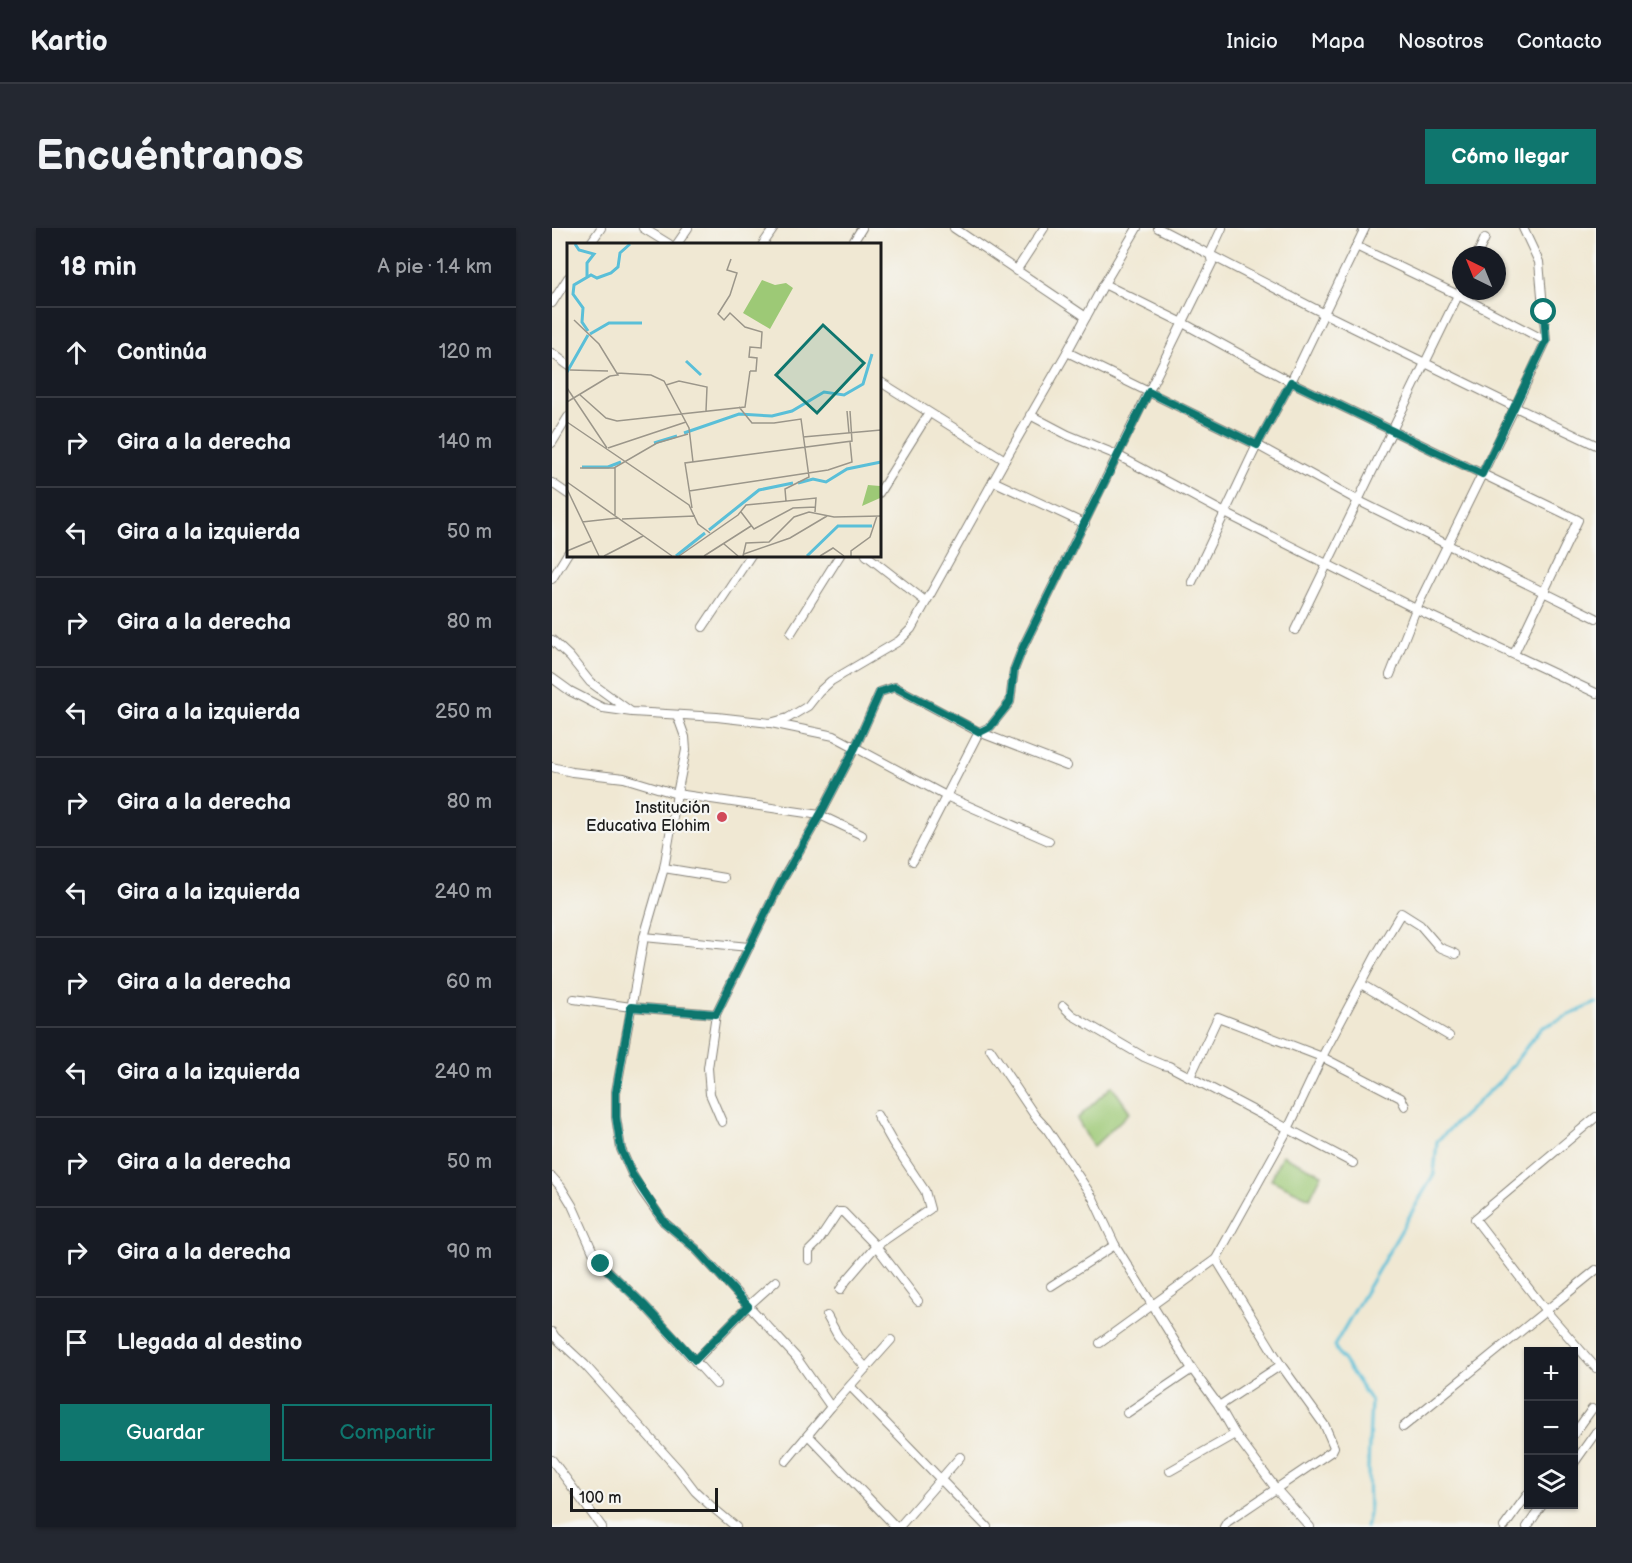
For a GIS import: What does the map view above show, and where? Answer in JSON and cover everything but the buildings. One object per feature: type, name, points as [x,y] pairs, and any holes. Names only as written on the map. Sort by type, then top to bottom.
[{"type":"street","points":[[591,243],[601,228]]},
{"type":"street","points":[[643,228],[667,243]]},
{"type":"street","points":[[678,243],[688,228]]},
{"type":"street","points":[[764,243],[774,228]]},
{"type":"street","points":[[853,243],[862,228]]},
{"type":"street","points":[[954,228],[1086,317]]},
{"type":"street","points":[[1016,271],[1044,228]]},
{"type":"street","points":[[770,723],[788,718],[808,706],[831,681],[899,641],[910,629],[1137,228]]},
{"type":"street","points":[[1158,228],[1323,313],[1596,445]]},
{"type":"street","points":[[913,861],[980,732],[990,727],[1010,702],[1014,670],[1023,647],[1212,263],[1210,254],[1222,228]]},
{"type":"street","points":[[1192,582],[1365,228]]},
{"type":"street","points":[[1390,675],[1416,609],[1546,341],[1539,262],[1523,228]]},
{"type":"street","points":[[1481,246],[1485,238]]},
{"type":"street","points":[[1356,246],[1452,288]]},
{"type":"street","points":[[552,303],[567,280]]},
{"type":"street","points":[[1104,284],[1183,323],[1291,382],[1578,520],[1514,654]]},
{"type":"street","points":[[1295,630],[1456,300]]},
{"type":"street","points":[[1474,300],[1546,341]]},
{"type":"street","points":[[1067,352],[1257,445],[1359,501],[1596,618]]},
{"type":"street","points":[[552,353],[567,364]]},
{"type":"street","points":[[880,382],[1005,460]]},
{"type":"street","points":[[880,491],[929,413]]},
{"type":"street","points":[[1030,415],[1068,435],[1117,455],[1225,513],[1416,609],[1596,693]]},
{"type":"street","points":[[552,443],[567,419]]},
{"type":"street","points":[[993,481],[1085,524]]},
{"type":"street","points":[[552,483],[567,493]]},
{"type":"street","points":[[552,579],[567,555]]},
{"type":"street","points":[[703,627],[750,556]]},
{"type":"street","points":[[791,633],[839,556]]},
{"type":"street","points":[[867,556],[925,601]]},
{"type":"street","points":[[552,640],[570,657],[590,682],[632,712]]},
{"type":"street","points":[[552,678],[570,691],[603,708],[770,723],[834,736],[946,796],[1049,841]]},
{"type":"street","points":[[722,1122],[710,1094],[708,1068],[716,1014],[780,884],[855,748],[880,692],[895,687],[980,732],[1067,766]]},
{"type":"street","points":[[677,715],[685,737],[686,750],[664,868],[644,937],[616,1092],[616,1117],[621,1149],[632,1174],[664,1222],[695,1248],[796,1357],[831,1407]]},
{"type":"street","points":[[552,767],[572,772],[624,778],[677,794],[820,815],[862,835]]},
{"type":"street","points":[[664,868],[724,878]]},
{"type":"street","points":[[1100,1343],[1216,1259],[1288,1129],[1322,1057],[1401,913],[1419,925],[1439,947],[1455,954]]},
{"type":"street","points":[[644,937],[749,948]]},
{"type":"street","points":[[1361,984],[1449,1036]]},
{"type":"street","points":[[574,999],[631,1007],[716,1014]]},
{"type":"street","points":[[1063,1006],[1072,1015],[1144,1057],[1169,1066],[1353,1163]]},
{"type":"street","points":[[1190,1077],[1218,1017],[1322,1057],[1401,1098],[1405,1106]]},
{"type":"street","points":[[990,1049],[1093,1198],[1115,1245],[1235,1434],[1277,1490],[1310,1527]]},
{"type":"street","points":[[840,1290],[876,1246],[930,1209],[925,1191],[877,1115]]},
{"type":"street","points":[[1596,1117],[1475,1219],[1546,1311],[1596,1368]]},
{"type":"street","points":[[552,1178],[561,1187],[572,1205],[593,1252],[601,1264],[645,1306],[716,1384]]},
{"type":"street","points":[[809,1260],[809,1251],[818,1242],[838,1212],[843,1212],[876,1246],[918,1301]]},
{"type":"street","points":[[1051,1286],[1115,1245]]},
{"type":"street","points":[[1216,1259],[1281,1365],[1325,1426],[1334,1447],[1332,1451],[1277,1490],[1227,1522],[1224,1527]]},
{"type":"street","points":[[1403,1427],[1596,1270]]},
{"type":"street","points":[[695,1360],[776,1281]]},
{"type":"street","points":[[827,1316],[838,1336],[866,1368]]},
{"type":"street","points":[[552,1332],[585,1365],[695,1491],[736,1527]]},
{"type":"street","points":[[786,1461],[891,1340]]},
{"type":"street","points":[[1219,1406],[1281,1365]]},
{"type":"street","points":[[1127,1413],[1192,1369]]},
{"type":"street","points":[[850,1386],[987,1527]]},
{"type":"street","points":[[1578,1428],[1592,1409]]},
{"type":"street","points":[[1578,1457],[1596,1432]]},
{"type":"street","points":[[1170,1471],[1235,1434]]},
{"type":"street","points":[[808,1435],[898,1527],[960,1457]]},
{"type":"street","points":[[552,1460],[602,1527]]},
{"type":"street","points":[[1504,1527],[1524,1500]]},
{"type":"street","points":[[1527,1527],[1540,1509]]},
{"type":"green space","points":[[1112,1086],[1130,1112],[1093,1147],[1077,1119]]},
{"type":"green space","points":[[1282,1155],[1322,1174],[1310,1198],[1271,1180]]},
{"type":"waterway","points":[[1366,1527],[1369,1514],[1368,1467],[1371,1401],[1334,1346],[1434,1174],[1437,1141],[1502,1079],[1541,1028],[1596,1003]]},
{"type":"place","name":"Institución Educativa Elohim","points":[[722,817]]},
{"type":"route","points":[[601,1264],[645,1306],[695,1360],[748,1306],[695,1248],[664,1222],[642,1191],[621,1149],[616,1117],[616,1092],[631,1007],[716,1014],[780,884],[855,748],[880,692],[895,687],[980,732],[990,727],[1010,702],[1014,670],[1023,647],[1149,392],[1257,445],[1291,382],[1482,474],[1546,341],[1544,312]]}]
